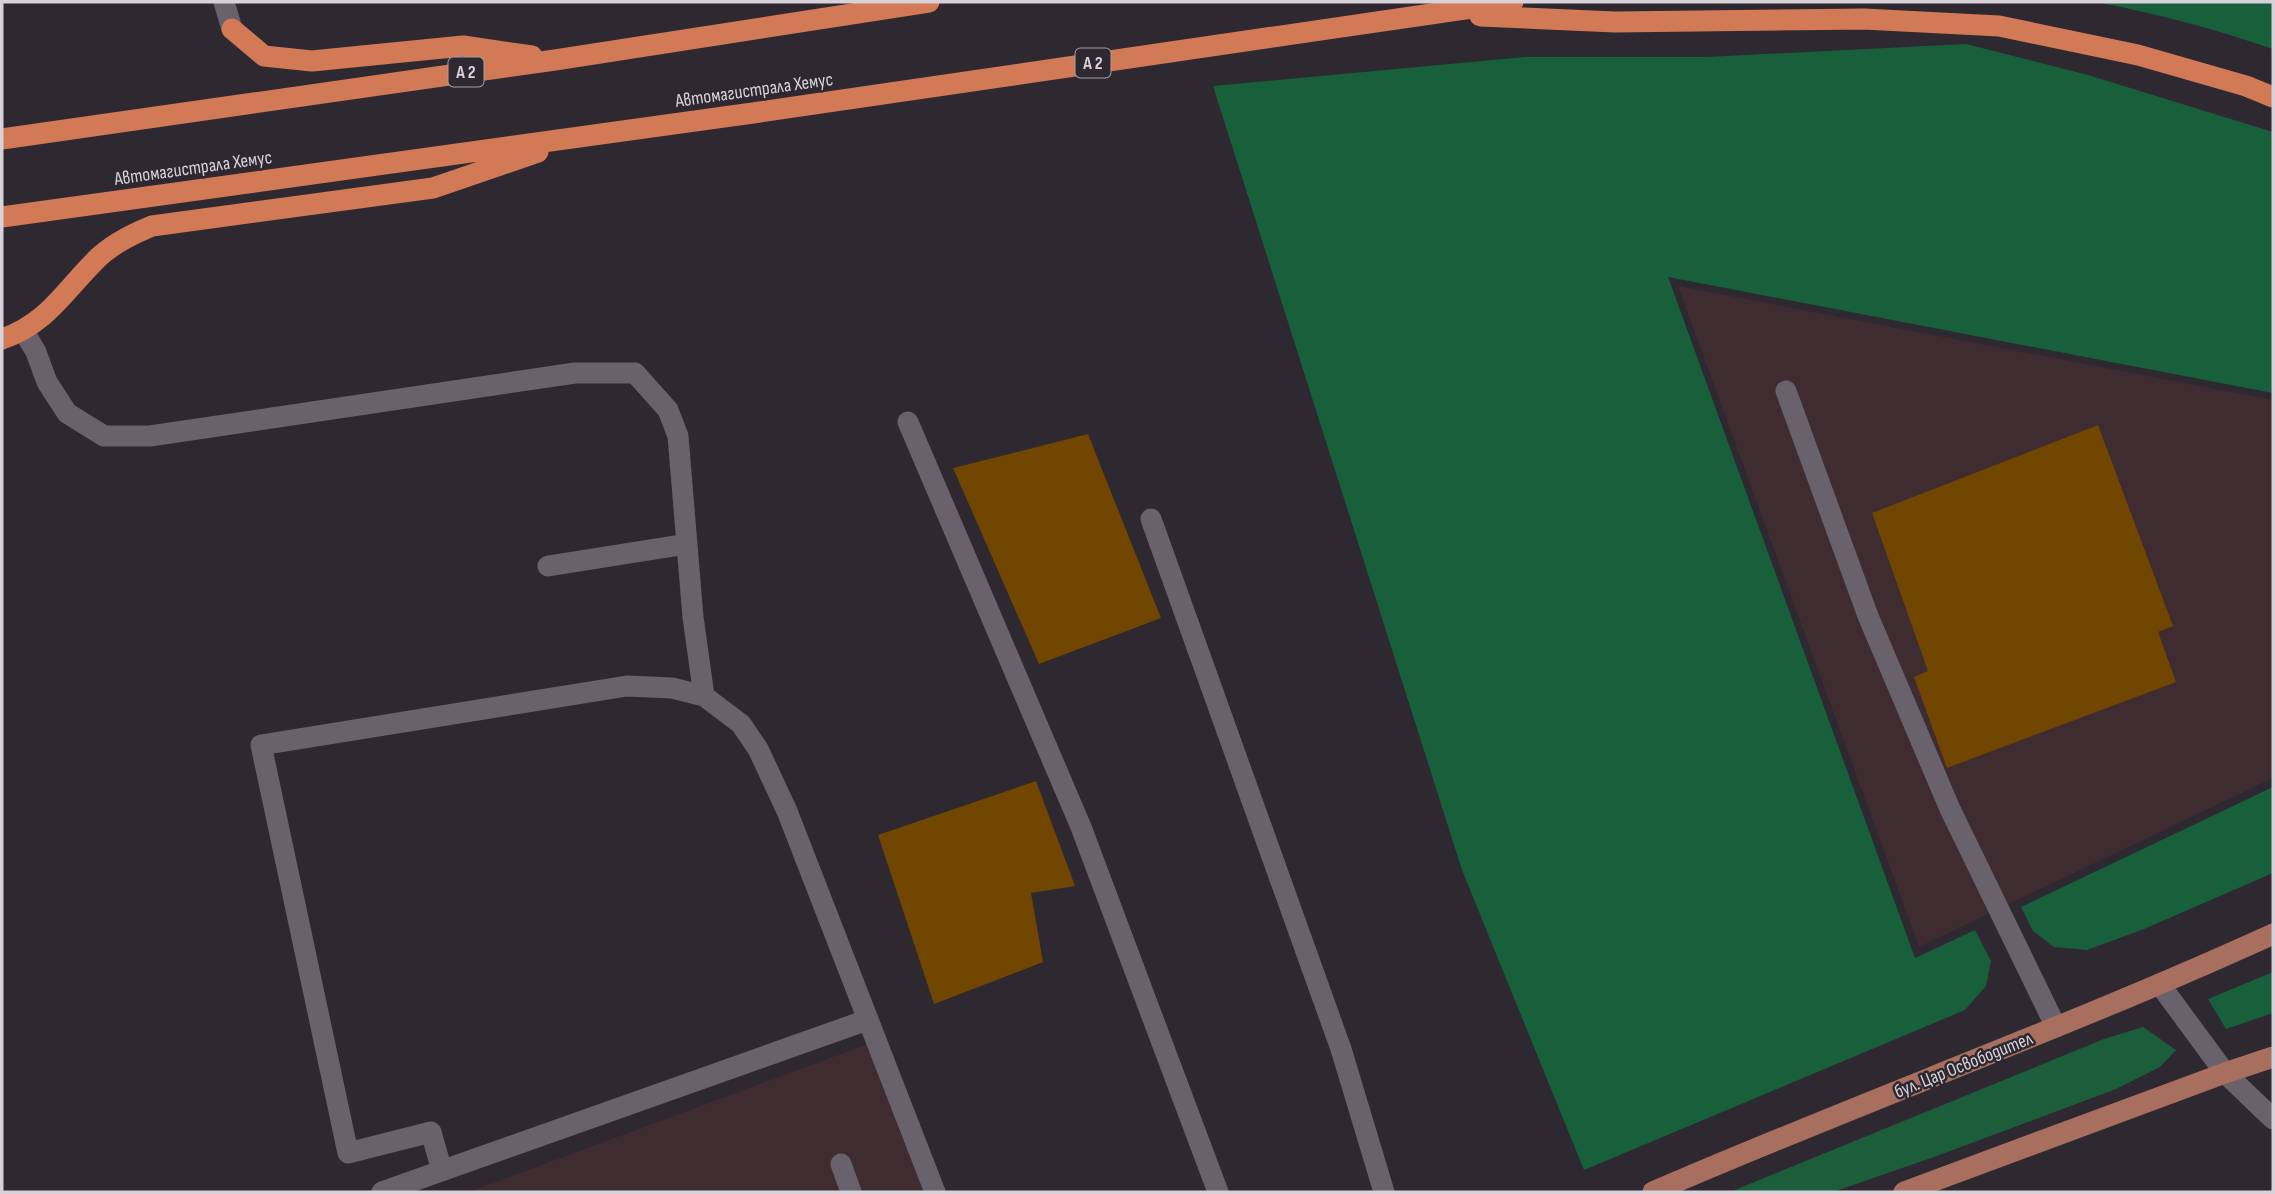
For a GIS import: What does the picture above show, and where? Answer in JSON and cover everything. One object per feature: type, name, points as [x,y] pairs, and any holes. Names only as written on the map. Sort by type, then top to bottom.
[{"type":"highway","name":"A 2","points":[[2,139],[555,60],[929,2]]},
{"type":"highway","name":"Автомагистрала Хемус","points":[[2,217],[1513,2]]},
{"type":"highway","points":[[1426,14],[1615,22],[1864,19],[1999,26],[2138,55],[2246,86],[2273,97]]},
{"type":"highway","points":[[232,29],[264,56],[312,61],[463,46],[555,60]]},
{"type":"highway","points":[[2,339],[35,324],[59,303],[100,256],[125,237],[152,226],[433,188],[583,136]]},
{"type":"main road","name":"бул. Цар Освободител","points":[[1653,1192],[1749,1150],[2161,986],[2273,934]]},
{"type":"main road","points":[[1904,1192],[2225,1073],[2273,1058]]},
{"type":"street","points":[[225,2],[232,29]]},
{"type":"street","points":[[23,330],[36,352],[47,382],[67,413],[104,436],[150,436],[575,373],[635,373],[668,410],[678,436],[704,696]]},
{"type":"street","points":[[1786,391],[1878,641],[1950,808],[2056,1027]]},
{"type":"street","points":[[908,422],[1081,827],[1218,1192]]},
{"type":"street","points":[[1151,519],[1341,1049],[1384,1192]]},
{"type":"street","points":[[548,566],[687,544]]},
{"type":"street","points":[[442,1171],[431,1132],[348,1153],[261,745],[627,686],[672,688],[704,696],[741,724],[758,749],[787,811],[935,1192]]},
{"type":"street","points":[[2161,986],[2225,1073],[2273,1119]]},
{"type":"street","points":[[382,1192],[867,1020]]},
{"type":"street","points":[[841,1164],[851,1192]]},
{"type":"shaded area","points":[[1678,286],[2273,400],[2273,778],[1919,947]]},
{"type":"shaded area","points":[[884,1038],[941,1192],[469,1192]]},
{"type":"green space","points":[[2095,2],[2273,2],[2273,49],[2185,22]]},
{"type":"green space","points":[[1966,44],[2088,75],[2273,132],[2273,393],[1668,277],[1915,958],[1975,930],[1991,961],[1986,986],[1965,1010],[1584,1170],[1462,870],[1213,86],[1525,57],[1707,57]]},
{"type":"green space","points":[[2273,787],[2273,873],[2144,929],[2087,950],[2054,947],[2033,931],[2021,907]]},
{"type":"green space","points":[[2273,972],[2273,1013],[2226,1029],[2208,999]]},
{"type":"green space","points":[[2143,1027],[2176,1050],[2160,1067],[2116,1089],[1833,1192],[1730,1192],[2104,1039]]},
{"type":"building","points":[[2098,425],[2173,626],[2158,632],[2176,682],[1947,768],[1914,677],[1928,671],[1872,513]]},
{"type":"building","points":[[1088,434],[1161,618],[1039,664],[953,468]]},
{"type":"building","points":[[1036,781],[1075,886],[1031,893],[1043,962],[934,1004],[878,835]]}]
